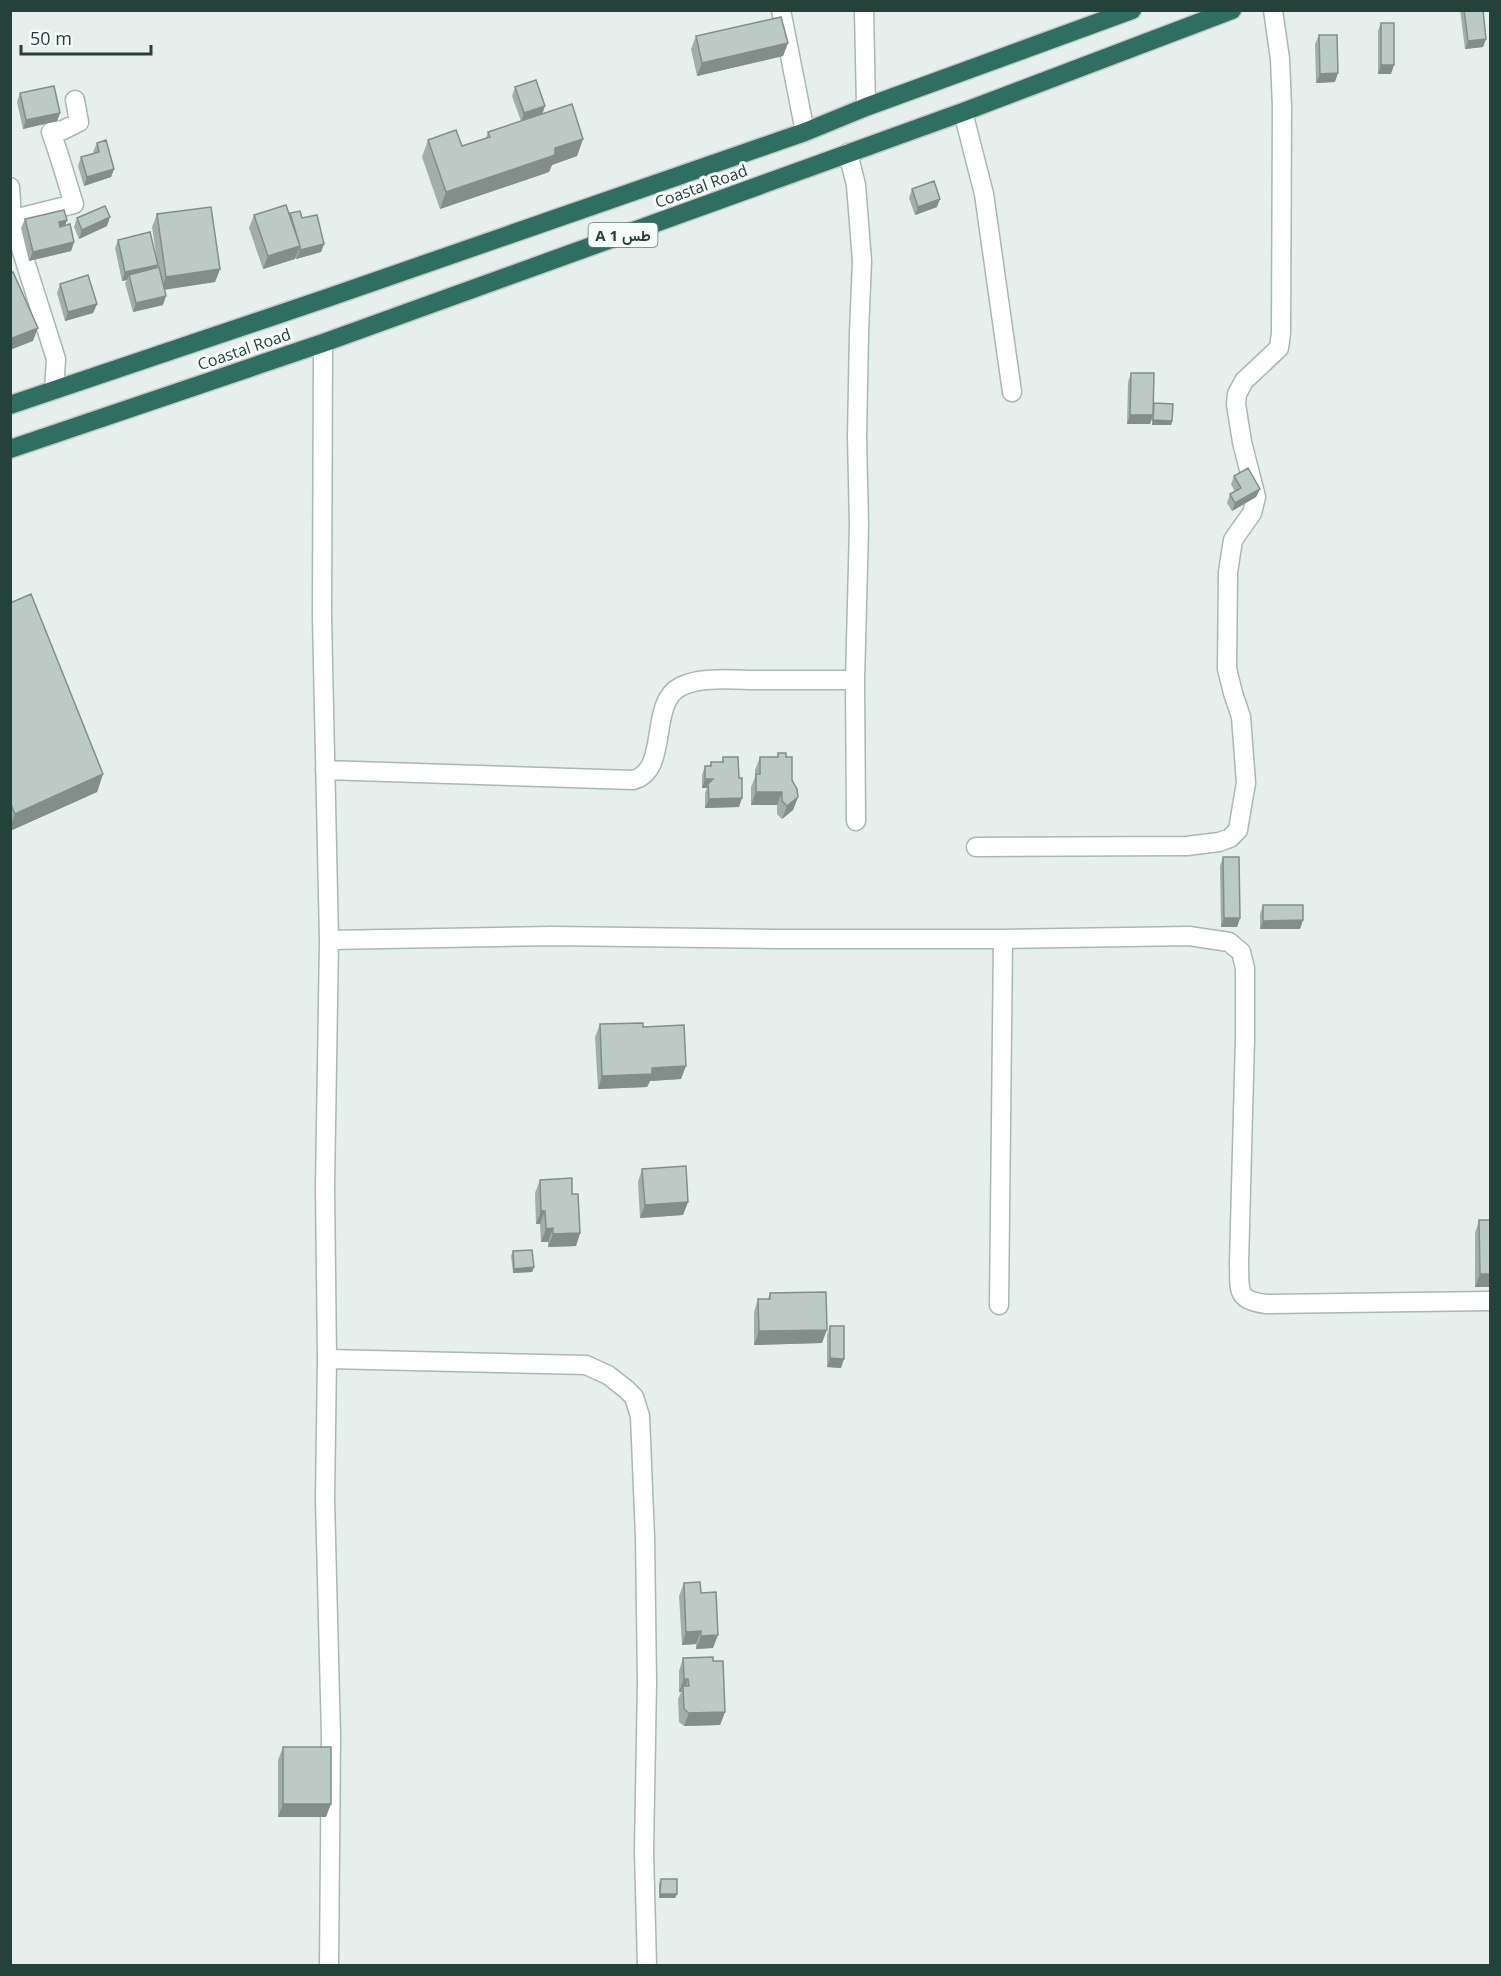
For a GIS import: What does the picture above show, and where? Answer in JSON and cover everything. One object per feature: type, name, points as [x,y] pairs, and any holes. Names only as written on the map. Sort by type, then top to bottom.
[{"type":"highway","name":"Coastal Road","points":[[10,405],[805,132],[866,107],[1132,10]]},
{"type":"highway","name":"Coastal Road","points":[[10,449],[323,343],[963,112],[1232,10]]},
{"type":"street","points":[[781,10],[805,132]]},
{"type":"street","points":[[864,10],[866,107]]},
{"type":"street","points":[[976,847],[1187,846],[1219,842],[1230,838],[1238,830],[1246,783],[1241,717],[1227,669],[1228,572],[1233,540],[1252,513],[1256,497],[1242,442],[1237,394],[1244,381],[1278,348],[1281,333],[1282,107],[1280,59],[1273,10]]},
{"type":"street","points":[[11,220],[74,204],[51,132],[79,123],[75,100]]},
{"type":"street","points":[[963,112],[984,194],[1012,392]]},
{"type":"street","points":[[848,153],[856,185],[862,261],[858,333],[856,822]]},
{"type":"street","points":[[10,187],[11,220],[56,359],[54,390]]},
{"type":"street","points":[[323,343],[322,617],[329,940],[324,1187],[327,1359],[325,1499],[331,1737],[329,1965]]},
{"type":"street","points":[[325,770],[633,780],[643,776],[653,762],[669,696],[680,687],[719,680],[855,680]]},
{"type":"street","points":[[329,940],[553,936],[776,939],[1189,936],[1229,942],[1241,952],[1245,968],[1239,1263],[1240,1289],[1245,1299],[1266,1304],[1491,1301]]},
{"type":"street","points":[[999,1305],[1003,939]]},
{"type":"street","points":[[327,1359],[586,1365],[608,1375],[634,1397],[640,1416],[645,1537],[647,1682],[644,1851],[647,1965]]},
{"type":"building","points":[[1464,10],[1483,10],[1486,39],[1468,41]]},
{"type":"building","points":[[781,17],[788,43],[702,63],[696,36]]},
{"type":"building","points":[[1381,23],[1394,23],[1394,65],[1381,65]]},
{"type":"building","points":[[1319,35],[1337,35],[1338,73],[1320,74]]},
{"type":"building","points":[[536,80],[545,106],[524,113],[515,87]]},
{"type":"building","points":[[54,86],[60,113],[26,120],[20,93]]},
{"type":"building","points":[[572,104],[583,139],[555,148],[555,155],[446,192],[428,140],[456,130],[462,146],[490,137],[488,132]]},
{"type":"building","points":[[106,140],[114,169],[87,177],[81,157],[99,152],[97,143]]},
{"type":"building","points":[[934,181],[940,199],[918,207],[912,189]]},
{"type":"building","points":[[286,205],[300,246],[268,256],[254,215]]},
{"type":"building","points":[[105,206],[110,217],[82,230],[77,218]]},
{"type":"building","points":[[211,207],[220,269],[166,277],[157,214]]},
{"type":"building","points":[[64,210],[67,220],[59,222],[60,227],[70,224],[74,242],[33,252],[25,219]]},
{"type":"building","points":[[300,211],[302,218],[317,215],[324,244],[300,250],[290,213]]},
{"type":"building","points":[[150,232],[158,265],[125,272],[118,240]]},
{"type":"building","points":[[159,267],[166,296],[136,303],[129,275]]},
{"type":"building","points":[[13,272],[38,328],[10,339],[10,273]]},
{"type":"building","points":[[88,275],[97,304],[68,312],[60,284]]},
{"type":"building","points":[[1131,373],[1154,373],[1153,415],[1130,415]]},
{"type":"building","points":[[1154,403],[1173,404],[1172,421],[1153,420]]},
{"type":"building","points":[[1248,468],[1260,489],[1235,503],[1230,494],[1241,488],[1234,476]]},
{"type":"building","points":[[31,594],[103,774],[15,814],[10,802],[10,603]]},
{"type":"building","points":[[778,753],[786,753],[786,757],[792,757],[792,780],[798,797],[787,806],[782,801],[782,792],[756,792],[756,774],[760,774],[760,757],[778,757]]},
{"type":"building","points":[[723,757],[738,757],[739,778],[742,778],[742,798],[709,799],[708,784],[713,779],[705,779],[705,766],[711,766],[711,762],[723,762]]},
{"type":"building","points":[[1223,857],[1239,857],[1240,918],[1224,918]]},
{"type":"building","points":[[1263,905],[1303,905],[1303,920],[1263,921]]},
{"type":"building","points":[[643,1023],[643,1027],[684,1025],[686,1066],[652,1068],[652,1074],[602,1076],[600,1024]]},
{"type":"building","points":[[686,1166],[688,1202],[645,1205],[642,1169]]},
{"type":"building","points":[[572,1178],[572,1194],[578,1194],[580,1233],[553,1234],[553,1228],[546,1229],[545,1211],[541,1211],[540,1180]]},
{"type":"building","points":[[1479,1220],[1491,1220],[1491,1274],[1480,1274]]},
{"type":"building","points":[[532,1250],[534,1267],[514,1269],[513,1251]]},
{"type":"building","points":[[826,1292],[827,1330],[759,1331],[758,1299],[770,1299],[770,1293]]},
{"type":"building","points":[[830,1326],[844,1326],[844,1359],[830,1358]]},
{"type":"building","points":[[700,1582],[701,1593],[716,1592],[718,1635],[701,1636],[701,1631],[686,1632],[684,1583]]},
{"type":"building","points":[[713,1657],[713,1661],[723,1661],[725,1712],[689,1713],[684,1709],[683,1686],[689,1686],[688,1679],[684,1679],[683,1658]]},
{"type":"building","points":[[283,1747],[331,1747],[331,1804],[283,1804]]},
{"type":"building","points":[[661,1879],[677,1879],[677,1894],[660,1894]]}]
